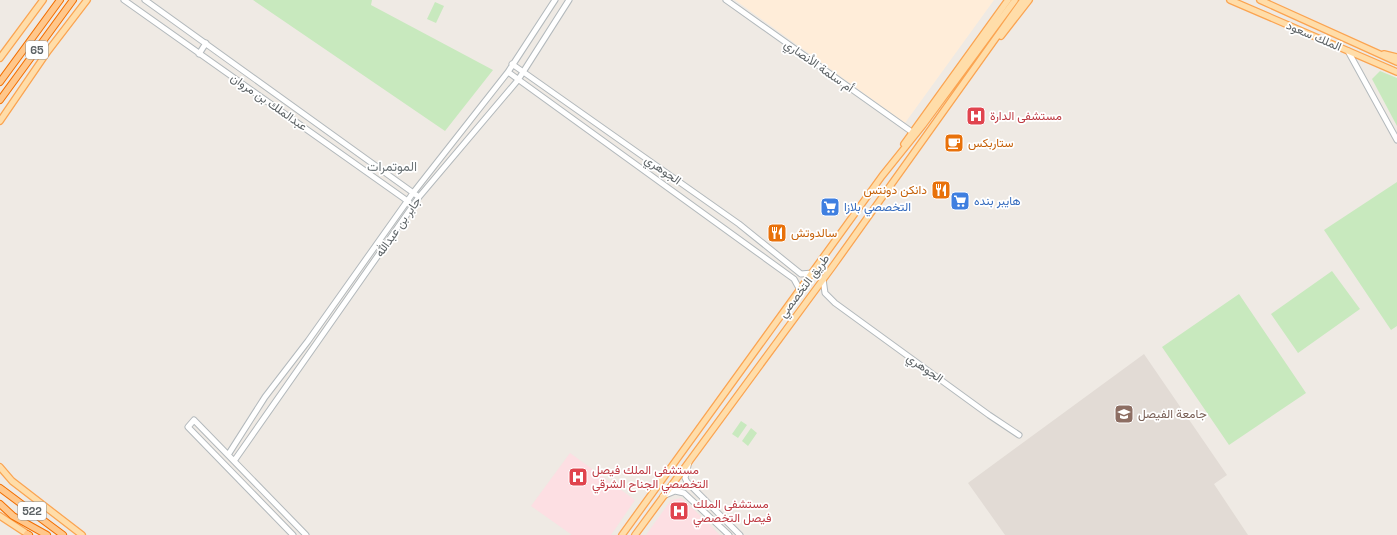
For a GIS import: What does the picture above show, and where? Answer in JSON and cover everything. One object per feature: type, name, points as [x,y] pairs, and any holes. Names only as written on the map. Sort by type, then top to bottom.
[{"type":"highway","name":"65","points":[[0,82],[60,0]]},
{"type":"highway","name":"65","points":[[0,100],[73,0]]},
{"type":"highway","name":"522","points":[[1,488],[63,535]]},
{"type":"highway","name":"522","points":[[0,504],[13,516],[47,535]]},
{"type":"highway","points":[[0,508],[13,516]]},
{"type":"main road","points":[[0,58],[42,0]]},
{"type":"main road","points":[[0,121],[48,51],[87,0]]},
{"type":"main road","points":[[882,176],[912,132],[1008,0]]},
{"type":"main road","name":"طريق التخصصي","points":[[622,535],[882,176],[923,125],[1015,0]]},
{"type":"main road","name":"طريق التخصصي","points":[[635,535],[823,279],[1023,0]]},
{"type":"main road","points":[[942,111],[953,101],[1029,0]]},
{"type":"main road","name":"الملك سعود","points":[[1230,0],[1397,74]]},
{"type":"main road","name":"الملك سعود","points":[[1260,0],[1397,62]]},
{"type":"main road","points":[[1371,51],[1397,57]]},
{"type":"main road","points":[[0,467],[12,481],[82,535]]},
{"type":"main road","points":[[0,516],[28,534]]},
{"type":"main road","points":[[63,521],[78,535]]},
{"type":"street","name":"عبدالملك بن مروان","points":[[124,0],[414,205]]},
{"type":"street","name":"عبدالملك بن مروان","points":[[145,0],[419,197]]},
{"type":"street","name":"جابر بن عبدالله","points":[[228,455],[265,397],[308,341],[407,200],[508,72],[555,0]]},
{"type":"street","name":"جابر بن عبدالله","points":[[234,461],[419,197],[518,80],[569,0]]},
{"type":"street","name":"أم سلمة الأنصاري","points":[[726,0],[912,132]]},
{"type":"street","points":[[199,54],[206,43]]},
{"type":"street","points":[[1348,51],[1397,140]]},
{"type":"street","name":"الجوهري","points":[[512,64],[739,224],[801,274],[812,274]]},
{"type":"street","name":"الجوهري","points":[[508,72],[794,280],[800,290]]},
{"type":"street","name":"الجوهري","points":[[823,279],[825,293],[835,303],[989,416],[1019,435]]},
{"type":"street","points":[[293,535],[188,427],[194,420],[306,535]]},
{"type":"street","points":[[690,460],[685,478],[690,487],[740,535]]},
{"type":"street","points":[[662,497],[679,491],[684,492],[729,535]]},
{"type":"street","points":[[701,508],[706,502]]},
{"type":"shaded area","points":[[735,0],[994,0],[905,123]]},
{"type":"shaded area","name":"جامعة الفيصل","points":[[1144,354],[1227,475],[1214,484],[1248,535],[1005,535],[968,483]]},
{"type":"shaded area","name":"مستشفى الملك فيصل التخصصي الجناح الشرقي","points":[[570,453],[635,500],[611,535],[572,535],[531,506]]},
{"type":"shaded area","name":"مستشفى الملك فيصل التخصصي","points":[[681,498],[720,535],[646,535],[671,500]]},
{"type":"green space","points":[[253,0],[372,0],[371,5],[493,70],[445,131]]},
{"type":"green space","points":[[435,2],[444,6],[436,23],[427,19]]},
{"type":"green space","points":[[1380,71],[1397,78],[1397,126],[1372,79]]},
{"type":"green space","points":[[1397,182],[1397,326],[1391,330],[1324,230]]},
{"type":"green space","points":[[1332,271],[1360,309],[1298,353],[1271,314]]},
{"type":"green space","points":[[1239,294],[1306,393],[1229,445],[1162,347]]},
{"type":"green space","points":[[741,421],[747,425],[738,438],[732,434]]},
{"type":"green space","points":[[751,428],[757,433],[748,446],[742,441]]},
{"type":"place","name":"مستشفى الدارة","points":[[976,116]]},
{"type":"place","name":"ستاربكس","points":[[954,143]]},
{"type":"place","name":"دانكن دونتس","points":[[941,190]]},
{"type":"place","name":"هايبر بنده","points":[[960,201]]},
{"type":"place","name":"التخصصي بلازا","points":[[830,207]]},
{"type":"place","name":"سالدوتش","points":[[777,233]]},
{"type":"place","name":"جامعة الفيصل","points":[[1124,414]]},
{"type":"place","name":"مستشفى الملك فيصل التخصصي الجناح الشرقي","points":[[578,477]]},
{"type":"place","name":"مستشفى الملك فيصل التخصصي","points":[[679,511]]},
{"type":"district","name":"الموتمرات","points":[[392,166]]}]
